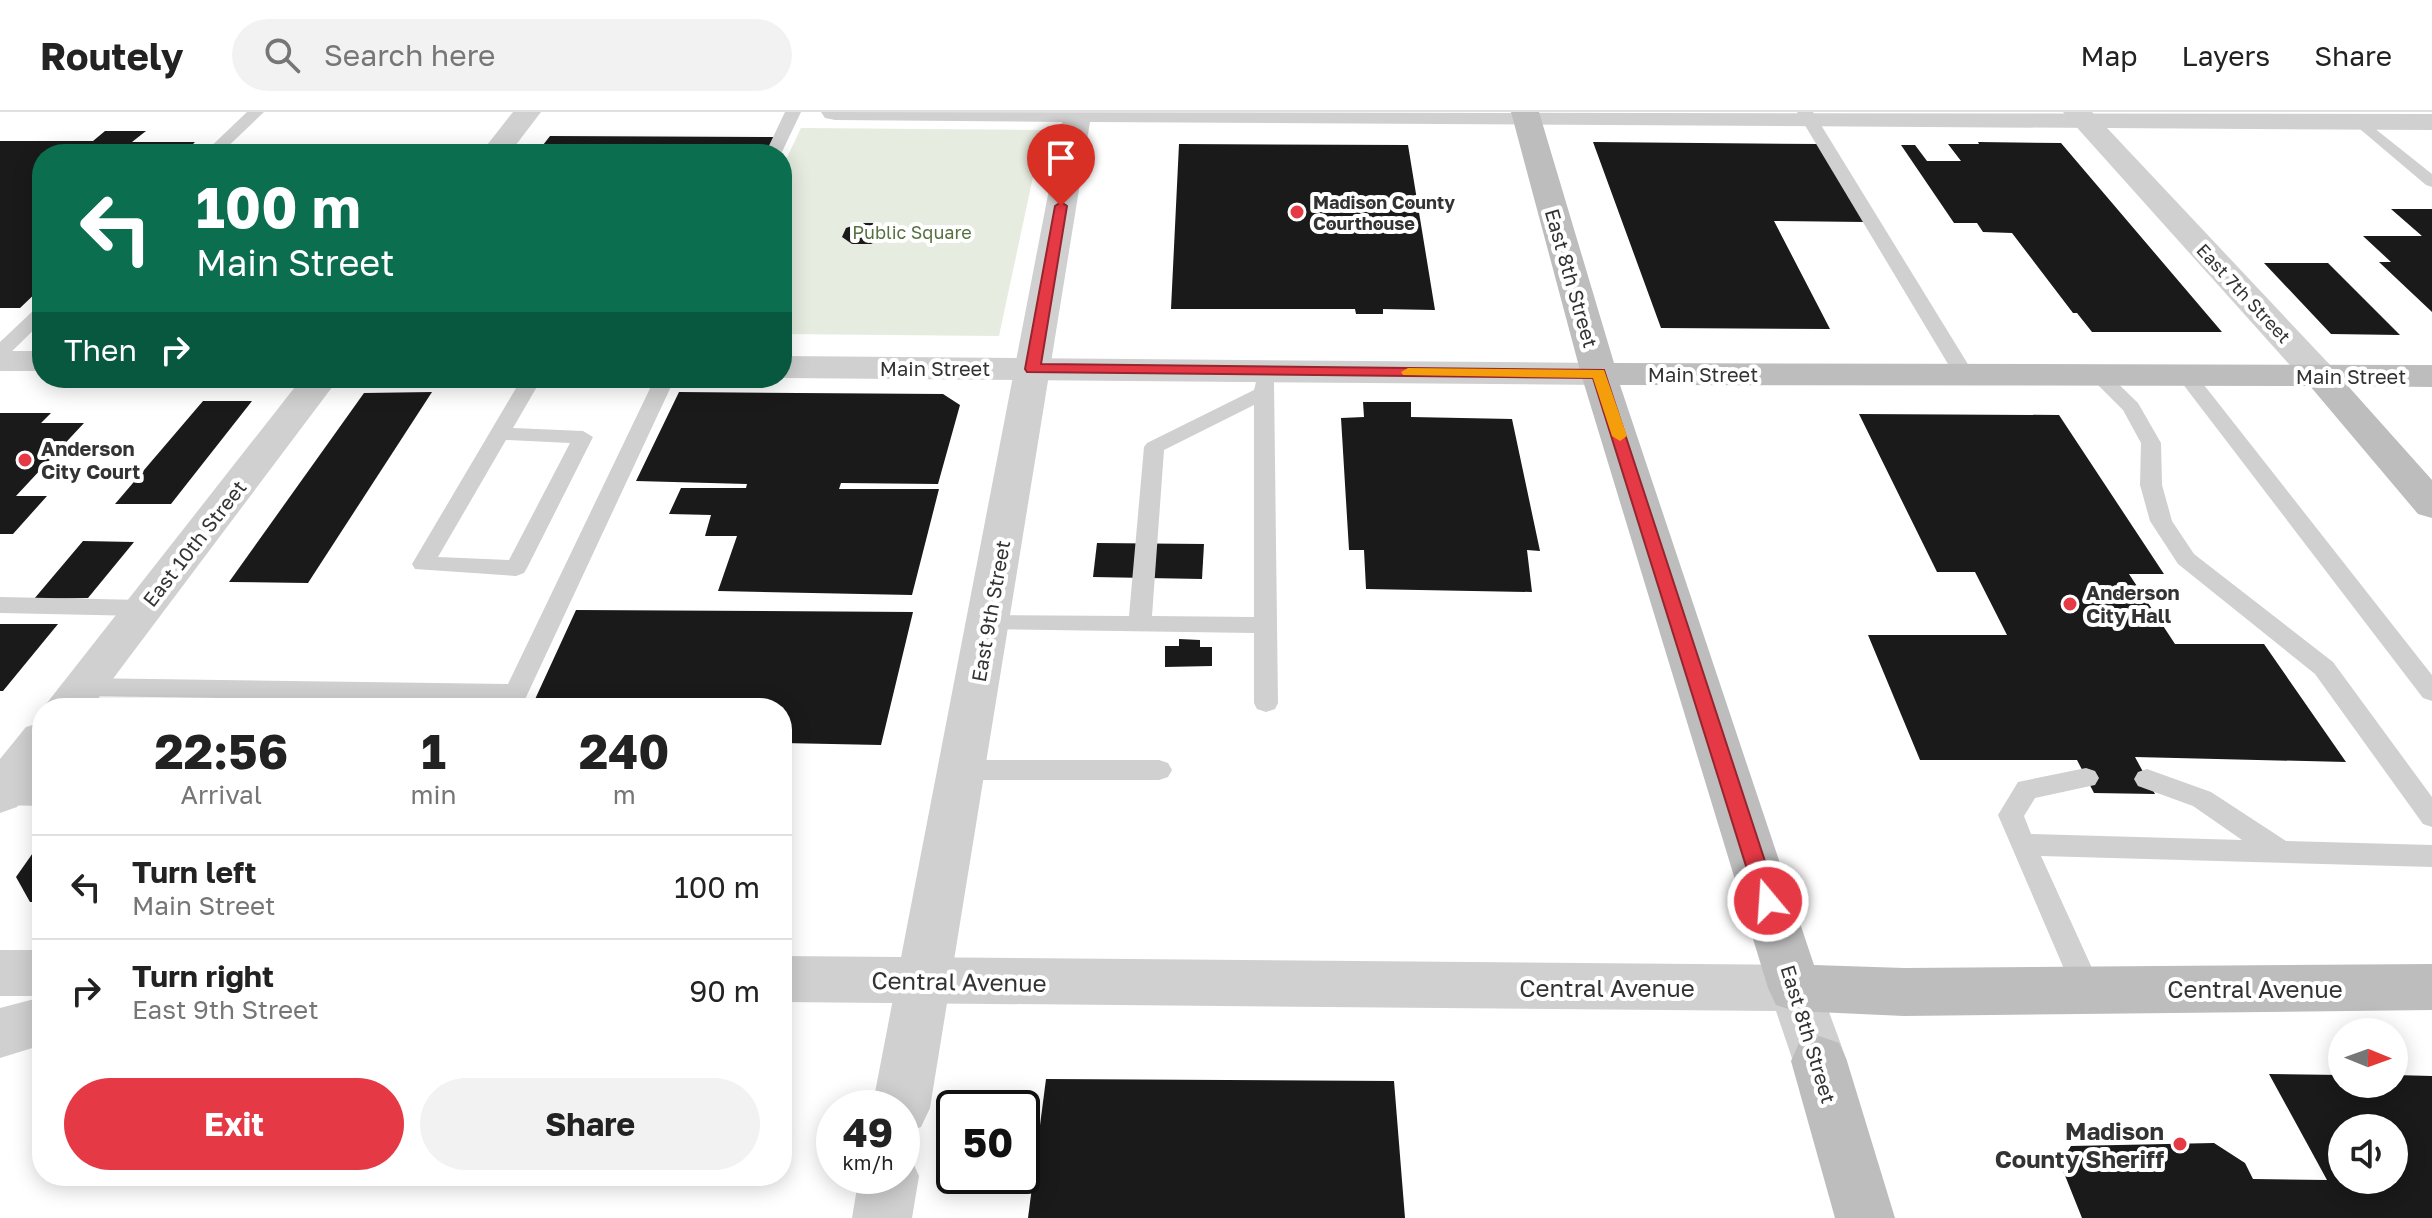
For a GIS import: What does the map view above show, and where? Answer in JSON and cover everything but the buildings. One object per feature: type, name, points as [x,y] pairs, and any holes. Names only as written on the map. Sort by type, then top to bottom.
[{"type":"main road","name":"East 8th Street","points":[[1525,114],[1599,374],[1795,988]]},
{"type":"main road","name":"Main Street","points":[[1599,374],[2432,376]]},
{"type":"main road","name":"East 7th Street","points":[[2319,375],[2432,505]]},
{"type":"main road","name":"Central Avenue","points":[[1795,988],[1904,992],[2432,987]]},
{"type":"main road","name":"East 8th Street","points":[[1819,1061],[1865,1218]]},
{"type":"street","points":[[502,144],[527,112]]},
{"type":"street","points":[[835,112],[2081,116],[2432,122]]},
{"type":"street","name":"East 9th Street","points":[[904,1090],[1078,113]]},
{"type":"street","name":"East 7th Street","points":[[2081,116],[2319,375]]},
{"type":"street","points":[[0,361],[32,361]]},
{"type":"street","name":"Main Street","points":[[792,367],[1033,369],[1264,382],[1599,374]]},
{"type":"street","name":"East 10th Street","points":[[74,697],[313,388]]},
{"type":"street","points":[[0,794],[32,752]]},
{"type":"street","points":[[0,973],[32,973]]},
{"type":"street","name":"Central Avenue","points":[[792,979],[1795,988]]},
{"type":"street","name":"East 8th Street","points":[[1795,988],[1819,1061]]},
{"type":"street","points":[[0,1033],[32,1024]]},
{"type":"street","points":[[882,1218],[886,1194]]},
{"type":"lane","points":[[222,144],[256,112]]},
{"type":"lane","points":[[778,144],[793,112]]},
{"type":"lane","points":[[1807,115],[1964,374]]},
{"type":"lane","points":[[2359,121],[2432,182]]},
{"type":"lane","points":[[0,352],[32,322]]},
{"type":"lane","points":[[2098,375],[2131,407],[2151,443],[2151,485],[2161,521],[2186,559],[2324,668],[2432,817]]},
{"type":"lane","points":[[2186,375],[2432,692]]},
{"type":"lane","points":[[1140,624],[1154,447],[1264,382]]},
{"type":"lane","points":[[1264,382],[1266,703]]},
{"type":"lane","points":[[500,434],[583,437],[516,568],[423,564],[526,388]]},
{"type":"lane","points":[[514,698],[660,388]]},
{"type":"lane","points":[[0,605],[143,608]]},
{"type":"lane","points":[[987,623],[1265,625]]},
{"type":"lane","points":[[74,697],[184,698]]},
{"type":"lane","points":[[961,770],[1159,770]]},
{"type":"lane","points":[[2086,778],[2027,789],[2011,815],[2087,990]]},
{"type":"lane","points":[[2147,779],[2202,799],[2281,852]]},
{"type":"lane","points":[[0,794],[32,796]]},
{"type":"lane","points":[[2022,845],[2432,856]]},
{"type":"green space","name":"Public Square","points":[[801,128],[1043,130],[999,336],[792,334],[792,147]]},
{"type":"slow traffic","points":[[1408,372],[1599,374],[1620,436]]},
{"type":"place","name":"Madison County Courthouse","points":[[1297,212]]},
{"type":"place","name":"Anderson City Court","points":[[25,460]]},
{"type":"place","name":"Anderson City Hall","points":[[2070,604]]},
{"type":"place","name":"Madison County Sheriff","points":[[2180,1144]]},
{"type":"route","points":[[1061,206],[1033,369],[1599,374],[1768,901]]}]
